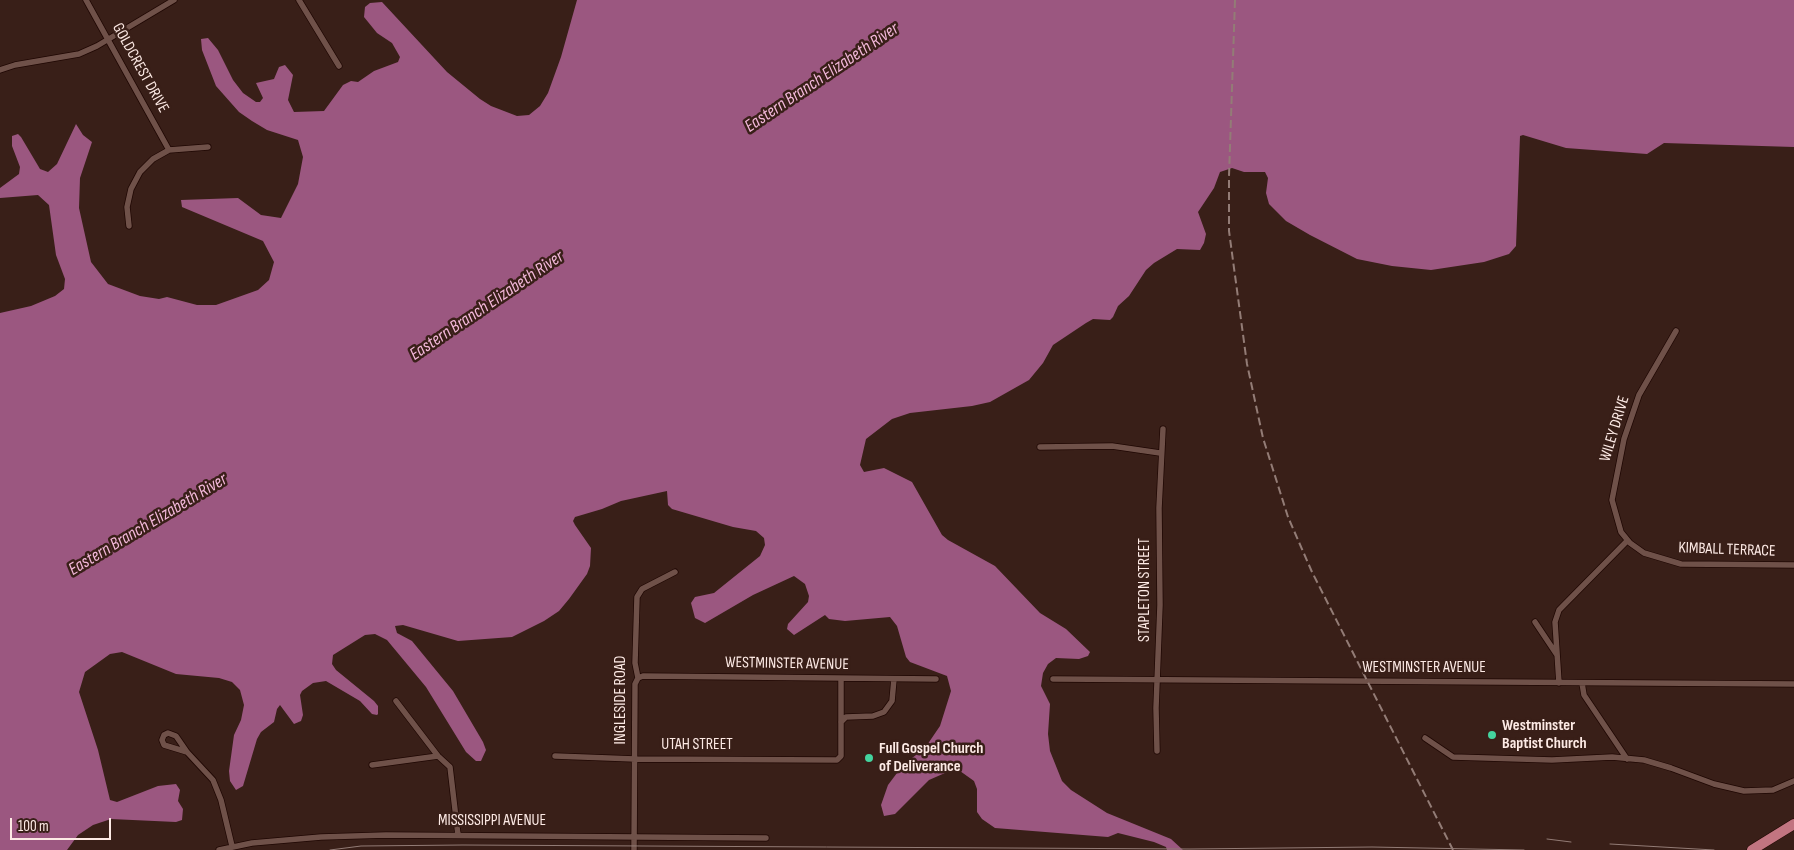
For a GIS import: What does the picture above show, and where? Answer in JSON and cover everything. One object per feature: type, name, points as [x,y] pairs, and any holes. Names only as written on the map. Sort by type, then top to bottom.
[{"type":"highway","points":[[1752,850],[1794,824]]},
{"type":"street","name":"GOLDCREST DRIVE","points":[[86,0],[170,150]]},
{"type":"street","points":[[0,70],[15,65],[79,54],[109,39],[174,0]]},
{"type":"street","points":[[299,0],[339,66]]},
{"type":"street","points":[[129,226],[128,207],[131,189],[140,172],[153,159],[170,150],[208,147]]},
{"type":"street","name":"WILEY DRIVE","points":[[1627,541],[1616,522],[1612,500],[1620,455],[1639,394],[1676,331]]},
{"type":"street","name":"STAPLETON STREET","points":[[1156,751],[1160,453],[1163,429]]},
{"type":"street","points":[[1040,447],[1112,446],[1160,453]]},
{"type":"street","points":[[1559,683],[1555,622],[1559,610],[1627,541]]},
{"type":"street","name":"KIMBALL TERRACE","points":[[1627,541],[1644,553],[1681,564],[1794,565]]},
{"type":"street","name":"INGLESIDE ROAD","points":[[634,850],[635,684],[638,678],[635,663],[637,597],[642,589],[675,572]]},
{"type":"street","points":[[1535,622],[1557,655]]},
{"type":"street","name":"WESTMINSTER AVENUE","points":[[638,678],[643,676],[936,679]]},
{"type":"street","points":[[841,679],[841,722]]},
{"type":"street","points":[[841,722],[846,717],[873,716],[884,712],[892,701],[894,679]]},
{"type":"street","name":"WESTMINSTER AVENUE","points":[[1053,679],[1794,684]]},
{"type":"street","points":[[1582,683],[1584,695],[1627,759]]},
{"type":"street","points":[[396,701],[438,756],[452,771],[458,835]]},
{"type":"street","name":"UTAH STREET","points":[[555,756],[635,759],[839,758],[841,722]]},
{"type":"street","points":[[1425,738],[1453,757],[1627,759],[1656,762],[1714,784],[1744,791],[1774,790],[1794,781]]},
{"type":"street","points":[[187,752],[213,780],[221,800],[232,846]]},
{"type":"street","points":[[372,765],[438,756]]},
{"type":"street","name":"MISSISSIPPI AVENUE","points":[[219,850],[232,846],[321,837],[458,835],[766,838]]},
{"type":"water","name":"Eastern Branch Elizabeth River","points":[[577,0],[1794,0],[1794,147],[1664,143],[1647,154],[1566,148],[1523,135],[1520,136],[1516,246],[1509,254],[1484,262],[1431,270],[1392,266],[1357,259],[1310,235],[1286,221],[1269,204],[1266,193],[1268,178],[1265,172],[1244,172],[1232,168],[1220,172],[1214,188],[1198,212],[1206,234],[1200,250],[1177,249],[1154,263],[1146,270],[1129,296],[1118,306],[1110,320],[1093,319],[1053,345],[1043,363],[1029,380],[990,402],[972,406],[910,413],[892,419],[866,439],[860,465],[864,472],[884,468],[912,482],[942,535],[995,566],[1040,613],[1066,629],[1090,652],[1088,656],[1079,659],[1056,658],[1048,664],[1043,673],[1041,686],[1050,704],[1048,734],[1050,751],[1062,781],[1071,790],[1107,813],[1171,839],[1183,850],[1167,850],[1166,847],[1154,842],[1118,833],[1108,837],[995,828],[982,819],[977,812],[977,789],[974,781],[960,771],[945,773],[929,780],[895,814],[884,816],[881,805],[888,785],[903,765],[925,748],[940,726],[951,691],[947,676],[910,662],[906,657],[897,626],[890,617],[845,621],[829,619],[825,615],[794,635],[787,629],[788,624],[808,602],[809,596],[805,584],[794,576],[753,595],[705,623],[695,618],[691,603],[695,597],[714,593],[760,556],[765,545],[764,538],[756,531],[733,527],[672,509],[668,505],[667,491],[621,501],[575,517],[573,521],[575,525],[591,548],[590,566],[587,574],[559,611],[512,637],[458,641],[403,625],[395,626],[397,633],[412,641],[453,691],[483,742],[486,750],[481,761],[476,761],[466,752],[426,687],[387,640],[375,634],[365,635],[333,655],[332,664],[336,670],[374,701],[378,706],[378,714],[372,714],[360,701],[326,681],[313,683],[302,691],[300,695],[303,715],[301,721],[294,724],[280,705],[277,709],[274,722],[261,732],[257,739],[243,786],[236,790],[230,781],[229,771],[234,735],[241,720],[244,705],[240,690],[232,682],[219,678],[176,674],[122,652],[110,654],[85,672],[79,692],[98,750],[110,800],[117,802],[158,786],[176,784],[180,790],[178,801],[183,809],[182,820],[176,822],[111,819],[93,825],[78,835],[67,850],[0,850],[0,313],[31,306],[55,296],[64,289],[65,279],[56,255],[49,205],[38,195],[0,198],[0,188],[19,174],[20,167],[12,146],[12,136],[18,134],[21,137],[40,169],[48,172],[57,164],[76,124],[83,135],[92,142],[80,178],[79,208],[91,262],[108,284],[140,296],[159,299],[167,297],[197,305],[216,305],[258,290],[269,280],[274,262],[263,241],[182,207],[181,200],[238,198],[261,215],[281,218],[298,184],[303,157],[298,140],[267,130],[252,121],[239,112],[216,86],[202,50],[201,39],[208,38],[218,50],[233,80],[243,93],[256,102],[260,102],[263,98],[256,83],[274,79],[279,67],[285,65],[293,75],[288,100],[294,112],[324,111],[343,85],[351,81],[358,82],[374,71],[398,62],[400,57],[392,43],[377,33],[364,17],[365,7],[370,3],[382,2],[447,72],[480,99],[491,106],[517,116],[529,115],[540,106],[548,93],[561,57]]},
{"type":"tram line","points":[[1547,839],[1571,842]]},
{"type":"tram line","points":[[1610,844],[1714,850]]},
{"type":"tram line","points":[[330,850],[361,846],[463,845],[1190,849],[1372,847],[1524,850]]},
{"type":"railway","points":[[1235,0],[1229,231],[1247,364],[1263,438],[1288,517],[1312,572],[1453,850]]},
{"type":"place","name":"Westminster Baptist Church","points":[[1492,735]]},
{"type":"place","name":"Full Gospel Church of Deliverance","points":[[869,758]]}]
